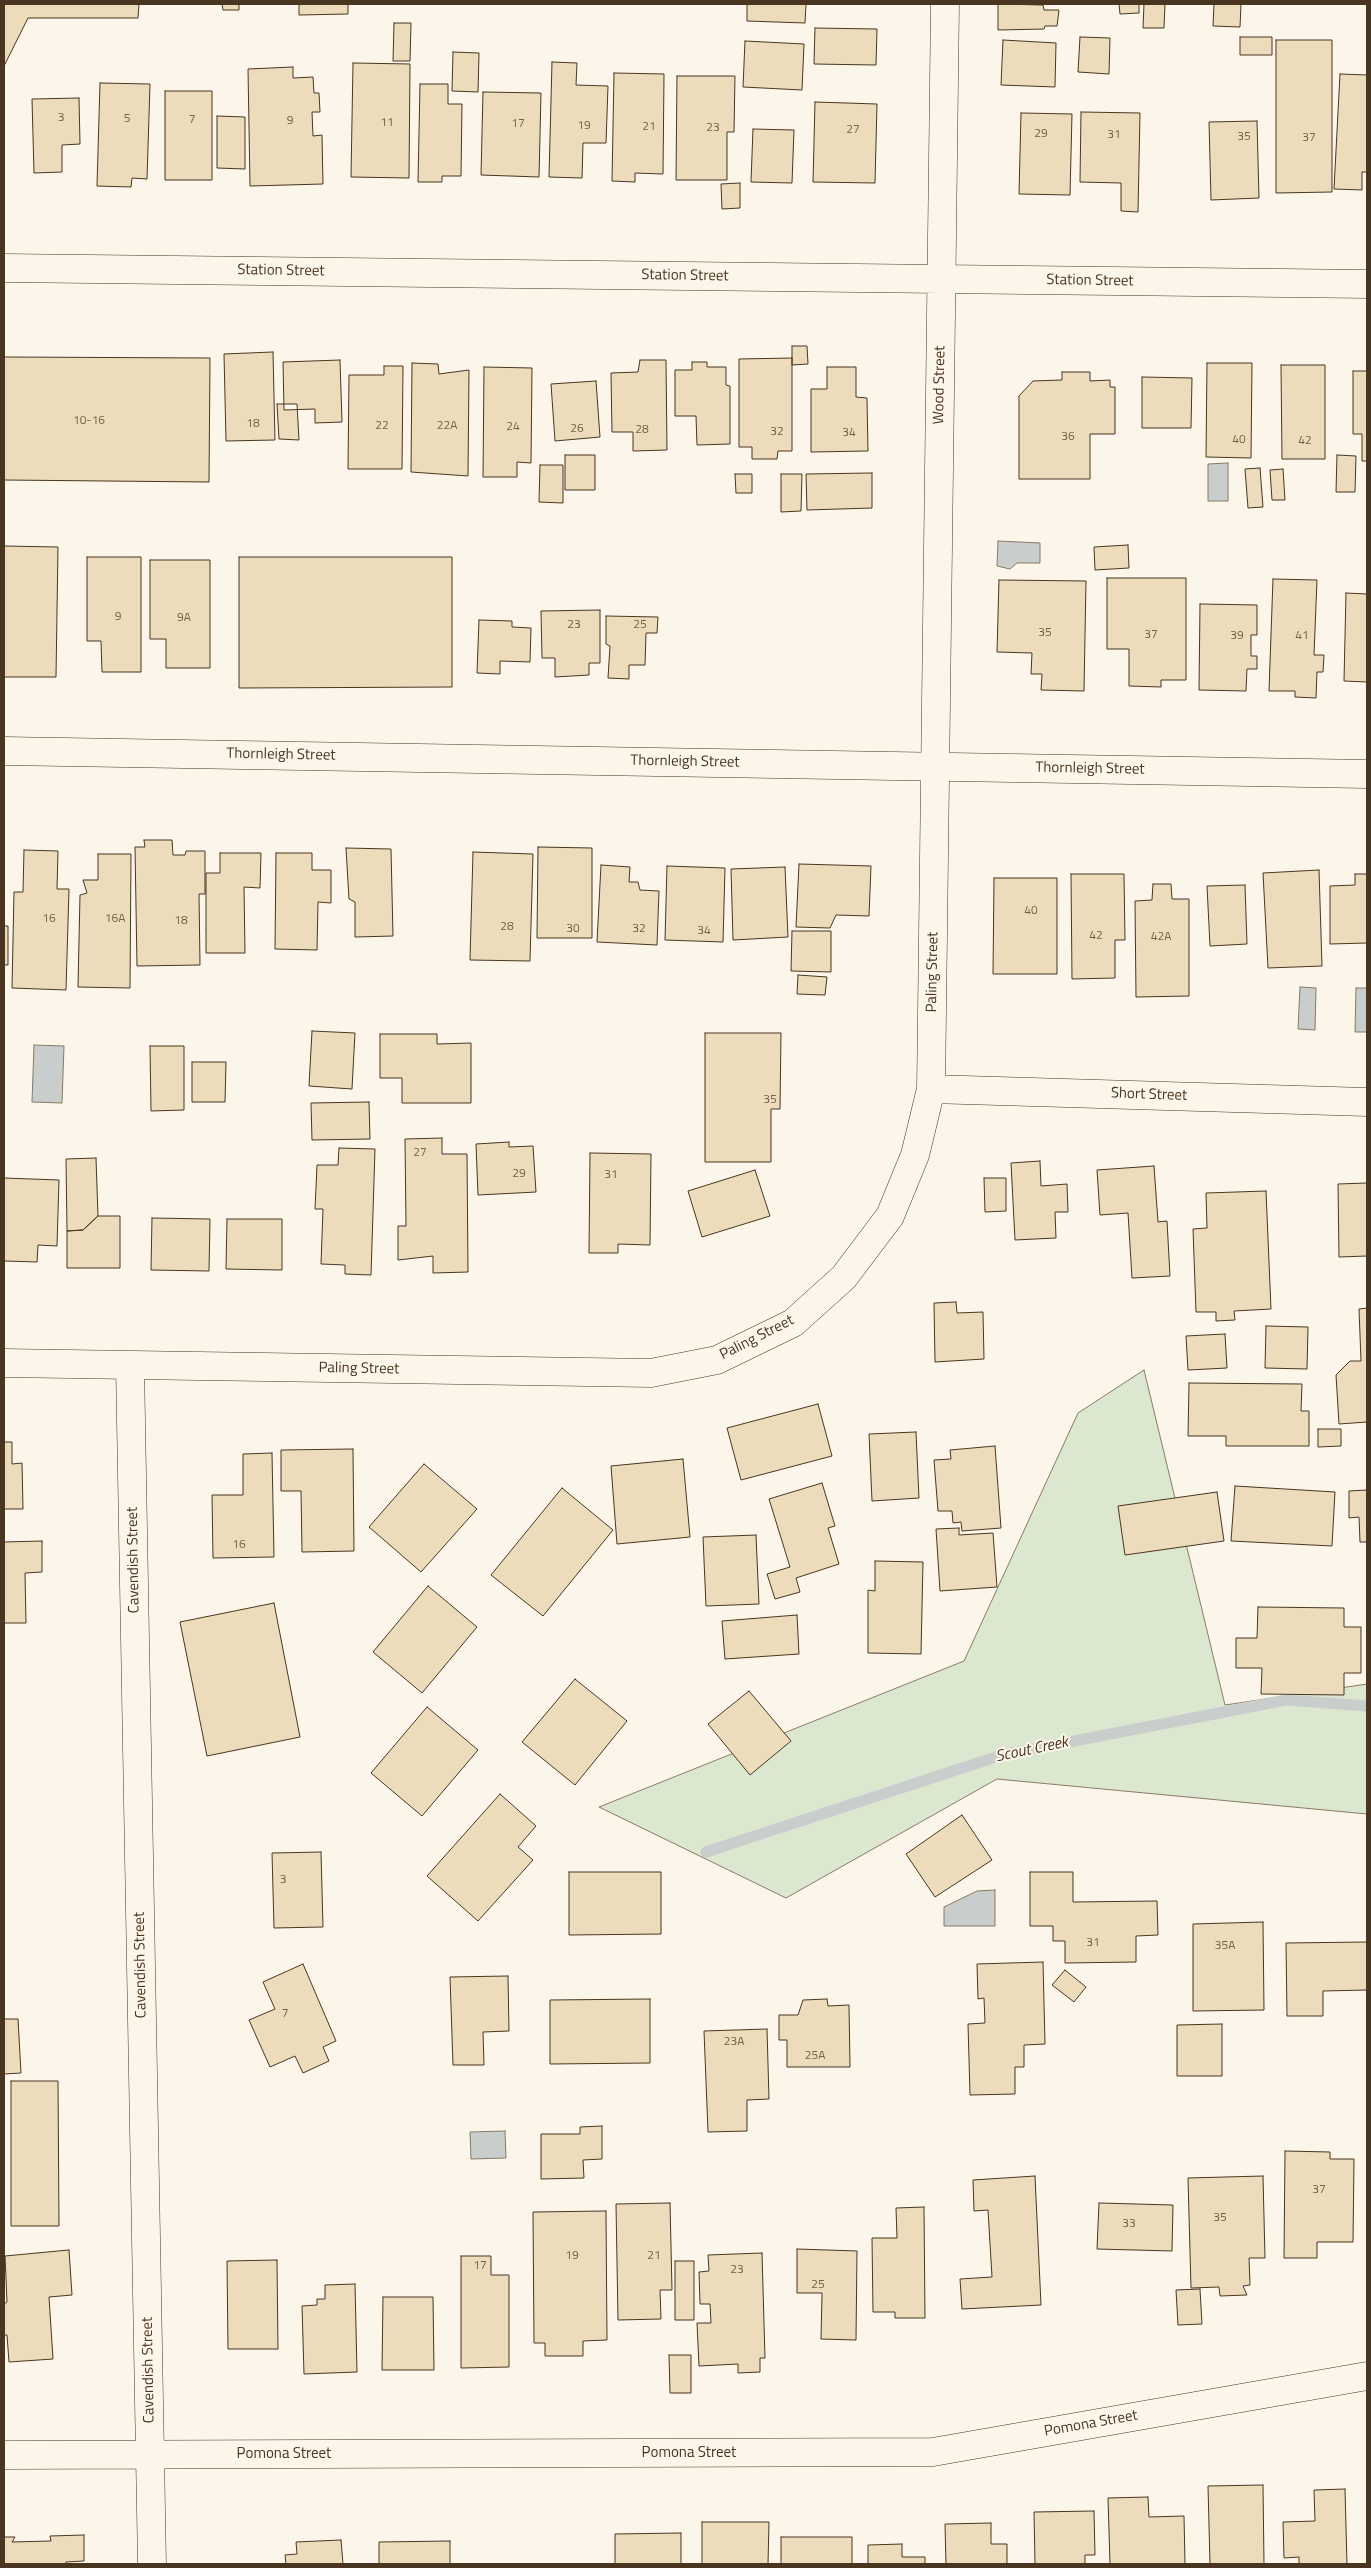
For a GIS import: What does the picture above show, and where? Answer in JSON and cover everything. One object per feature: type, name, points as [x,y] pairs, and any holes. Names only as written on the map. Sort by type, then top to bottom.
[{"type":"street","name":"Wood Street","points":[[935,766],[945,4]]},
{"type":"street","name":"Station Street","points":[[4,268],[1367,284]]},
{"type":"street","name":"Thornleigh Street","points":[[4,751],[1367,774]]},
{"type":"street","name":"Paling Street","points":[[4,1363],[651,1373],[717,1360],[793,1323],[844,1277],[890,1216],[915,1155],[931,1089],[935,766]]},
{"type":"street","name":"Short Street","points":[[931,1089],[1367,1102]]},
{"type":"street","name":"Cavendish Street","points":[[130,1366],[152,2564]]},
{"type":"street","name":"Pomona Street","points":[[4,2455],[933,2452],[1367,2376]]},
{"type":"green space","points":[[1144,1370],[1225,1705],[1367,1684],[1367,1814],[997,1779],[786,1898],[599,1807],[964,1661],[1078,1413]]},
{"type":"shaded area","points":[[1228,463],[1228,501],[1208,501],[1208,464]]},
{"type":"shaded area","points":[[998,541],[1040,543],[1040,563],[1017,563],[1010,569],[997,566]]},
{"type":"shaded area","points":[[1300,987],[1316,988],[1315,1030],[1298,1029]]},
{"type":"shaded area","points":[[1356,988],[1367,988],[1367,1032],[1355,1032]]},
{"type":"shaded area","points":[[34,1045],[64,1046],[62,1103],[32,1102]]},
{"type":"shaded area","points":[[995,1890],[995,1926],[944,1926],[944,1907],[977,1891]]},
{"type":"shaded area","points":[[505,2131],[506,2158],[471,2159],[470,2132]]},
{"type":"building","points":[[4,4],[139,4],[138,18],[28,18],[4,66]]},
{"type":"building","points":[[222,4],[239,4],[239,10],[223,10]]},
{"type":"building","points":[[299,4],[348,4],[348,14],[299,15]]},
{"type":"building","points":[[747,4],[806,4],[805,23],[747,21]]},
{"type":"building","points":[[998,4],[1043,5],[1044,10],[1059,10],[1057,26],[1045,26],[1044,29],[998,30]]},
{"type":"building","points":[[1119,4],[1139,4],[1139,13],[1120,14]]},
{"type":"building","points":[[1144,4],[1165,4],[1164,28],[1143,28]]},
{"type":"building","points":[[1214,4],[1241,4],[1240,27],[1213,26]]},
{"type":"building","points":[[394,23],[411,23],[410,61],[393,61]]},
{"type":"building","points":[[815,28],[877,29],[876,65],[814,64]]},
{"type":"building","points":[[1080,37],[1110,38],[1109,74],[1078,72]]},
{"type":"building","points":[[1240,37],[1272,37],[1272,55],[1240,55]]},
{"type":"building","points":[[1003,40],[1056,43],[1055,87],[1001,85]]},
{"type":"building","points":[[1276,40],[1332,40],[1332,192],[1276,193]]},
{"type":"building","points":[[745,41],[804,44],[802,90],[743,87]]},
{"type":"building","points":[[453,52],[479,53],[478,92],[452,91]]},
{"type":"building","points":[[552,62],[577,63],[576,85],[608,86],[606,143],[583,143],[582,178],[549,177]]},
{"type":"building","points":[[353,63],[410,64],[409,178],[351,177]]},
{"type":"building","points":[[293,67],[293,78],[313,77],[314,93],[319,93],[320,112],[312,112],[313,136],[322,135],[323,184],[250,186],[248,69]]},
{"type":"building","points":[[614,73],[664,74],[663,174],[635,173],[635,182],[612,181]]},
{"type":"building","points":[[1340,74],[1367,75],[1367,172],[1362,172],[1362,190],[1334,189]]},
{"type":"building","points":[[677,76],[735,76],[734,132],[727,132],[727,180],[676,180]]},
{"type":"building","points":[[100,83],[150,84],[147,179],[132,178],[131,187],[97,186]]},
{"type":"building","points":[[420,84],[448,84],[448,104],[462,104],[461,176],[442,176],[442,182],[418,182]]},
{"type":"building","points":[[165,91],[212,91],[212,180],[165,180]]},
{"type":"building","points":[[483,92],[541,93],[539,177],[481,175]]},
{"type":"building","points":[[79,98],[80,144],[62,145],[62,172],[34,173],[32,99]]},
{"type":"building","points":[[815,102],[877,104],[875,183],[813,182]]},
{"type":"building","points":[[1081,112],[1140,113],[1138,212],[1121,211],[1121,183],[1080,182]]},
{"type":"building","points":[[1021,113],[1072,114],[1070,195],[1019,194]]},
{"type":"building","points":[[217,116],[245,117],[245,169],[217,168]]},
{"type":"building","points":[[1257,121],[1259,198],[1211,200],[1209,122]]},
{"type":"building","points":[[753,129],[794,130],[792,183],[751,182]]},
{"type":"building","points":[[740,183],[740,208],[722,209],[721,184]]},
{"type":"building","points":[[792,346],[807,346],[808,364],[792,365]]},
{"type":"building","points":[[273,352],[275,440],[226,441],[224,354]]},
{"type":"building","points":[[4,357],[210,358],[209,482],[4,480]]},
{"type":"building","points":[[792,358],[792,451],[778,451],[777,459],[752,459],[752,447],[739,447],[739,359]]},
{"type":"building","points":[[340,360],[342,422],[315,423],[315,409],[284,410],[283,362]]},
{"type":"building","points":[[640,360],[666,360],[667,450],[633,451],[633,432],[612,432],[611,373],[638,372]]},
{"type":"building","points":[[692,362],[707,362],[707,367],[726,367],[726,385],[730,386],[730,444],[697,445],[696,416],[675,416],[675,370],[692,370]]},
{"type":"building","points":[[412,363],[438,364],[439,374],[469,370],[468,476],[411,472]]},
{"type":"building","points":[[1207,363],[1252,363],[1251,458],[1206,457]]},
{"type":"building","points":[[1281,365],[1325,365],[1325,459],[1282,459]]},
{"type":"building","points":[[384,366],[403,366],[402,469],[348,469],[349,375],[384,375]]},
{"type":"building","points":[[484,367],[532,368],[531,463],[517,462],[517,477],[483,477]]},
{"type":"building","points":[[827,367],[856,367],[856,397],[867,398],[868,451],[811,452],[811,389],[827,389]]},
{"type":"building","points":[[1353,371],[1367,371],[1367,461],[1362,461],[1362,434],[1353,434]]},
{"type":"building","points":[[1062,372],[1090,372],[1090,381],[1110,380],[1110,387],[1115,387],[1115,434],[1090,434],[1090,479],[1019,479],[1019,396],[1033,381],[1062,380]]},
{"type":"building","points":[[1142,377],[1192,378],[1191,428],[1142,428]]},
{"type":"building","points":[[596,381],[600,437],[555,441],[551,384]]},
{"type":"building","points":[[277,404],[297,404],[299,440],[279,439]]},
{"type":"building","points":[[565,455],[595,455],[595,490],[565,490]]},
{"type":"building","points":[[1337,455],[1356,456],[1355,492],[1336,492]]},
{"type":"building","points":[[540,465],[563,465],[563,503],[539,502]]},
{"type":"building","points":[[1260,468],[1263,507],[1248,508],[1245,469]]},
{"type":"building","points":[[1283,469],[1285,500],[1272,500],[1270,470]]},
{"type":"building","points":[[872,473],[872,508],[807,510],[806,474]]},
{"type":"building","points":[[735,474],[752,474],[752,493],[736,493]]},
{"type":"building","points":[[781,474],[802,474],[801,511],[781,512]]},
{"type":"building","points":[[1128,545],[1129,568],[1095,570],[1094,547]]},
{"type":"building","points":[[4,546],[58,547],[56,677],[4,677]]},
{"type":"building","points":[[87,557],[141,557],[141,672],[102,672],[101,641],[87,641]]},
{"type":"building","points":[[239,557],[452,557],[452,687],[239,688]]},
{"type":"building","points":[[150,560],[210,560],[210,668],[166,668],[166,639],[150,639]]},
{"type":"building","points":[[1107,578],[1186,578],[1186,680],[1161,680],[1161,687],[1129,686],[1129,649],[1107,649]]},
{"type":"building","points":[[1273,579],[1317,580],[1314,655],[1324,655],[1323,672],[1317,672],[1316,698],[1295,697],[1295,691],[1269,691]]},
{"type":"building","points":[[999,580],[1086,581],[1084,691],[1041,690],[1042,674],[1031,674],[1032,653],[997,652]]},
{"type":"building","points":[[1346,593],[1367,594],[1367,682],[1344,681]]},
{"type":"building","points":[[1200,604],[1257,605],[1257,635],[1251,635],[1251,656],[1257,656],[1257,669],[1247,669],[1246,691],[1199,690]]},
{"type":"building","points":[[600,610],[600,663],[589,663],[589,675],[555,677],[555,658],[542,658],[541,611]]},
{"type":"building","points":[[606,616],[658,617],[657,633],[646,633],[645,665],[629,665],[629,679],[608,678],[610,646],[606,644]]},
{"type":"building","points":[[479,620],[512,621],[512,627],[531,628],[530,662],[500,661],[500,674],[477,673]]},
{"type":"building","points":[[144,840],[172,840],[173,855],[185,855],[186,851],[205,851],[205,894],[199,894],[200,965],[137,966],[135,847],[145,847]]},
{"type":"building","points":[[538,847],[592,848],[592,938],[537,938]]},
{"type":"building","points":[[346,848],[391,849],[393,936],[355,937],[355,902],[349,899]]},
{"type":"building","points":[[24,850],[58,851],[57,889],[69,889],[66,990],[12,988],[14,892],[23,892]]},
{"type":"building","points":[[473,852],[533,854],[530,961],[470,960]]},
{"type":"building","points":[[220,853],[261,853],[260,888],[244,887],[245,953],[206,953],[206,873],[220,873]]},
{"type":"building","points":[[276,853],[312,853],[312,870],[331,870],[331,903],[318,902],[317,950],[275,949]]},
{"type":"building","points":[[98,854],[131,854],[130,988],[78,987],[80,895],[87,893],[83,880],[98,880]]},
{"type":"building","points":[[799,864],[871,866],[869,916],[836,915],[830,928],[796,927]]},
{"type":"building","points":[[601,865],[630,867],[629,882],[638,882],[640,890],[659,891],[657,945],[597,942]]},
{"type":"building","points":[[667,866],[725,868],[723,942],[665,940]]},
{"type":"building","points":[[785,867],[788,937],[733,940],[731,869]]},
{"type":"building","points":[[1319,870],[1322,966],[1268,968],[1263,873]]},
{"type":"building","points":[[1071,874],[1124,874],[1125,940],[1115,940],[1115,978],[1072,979]]},
{"type":"building","points":[[1355,874],[1367,874],[1367,943],[1330,944],[1330,886],[1355,885]]},
{"type":"building","points":[[994,878],[1057,878],[1057,974],[993,974]]},
{"type":"building","points":[[1153,884],[1171,884],[1172,899],[1189,899],[1189,996],[1136,997],[1135,901],[1152,900]]},
{"type":"building","points":[[1245,885],[1247,944],[1210,946],[1207,886]]},
{"type":"building","points":[[4,926],[8,926],[8,965],[4,965]]},
{"type":"building","points":[[792,931],[831,931],[831,972],[791,971]]},
{"type":"building","points":[[798,975],[827,977],[825,995],[797,994]]},
{"type":"building","points":[[312,1031],[355,1033],[352,1089],[309,1086]]},
{"type":"building","points":[[705,1033],[781,1033],[780,1109],[771,1109],[771,1162],[705,1162]]},
{"type":"building","points":[[380,1034],[437,1034],[437,1044],[471,1043],[471,1103],[402,1103],[402,1078],[380,1078]]},
{"type":"building","points":[[150,1046],[184,1046],[184,1110],[151,1111]]},
{"type":"building","points":[[192,1062],[226,1062],[225,1102],[192,1102]]},
{"type":"building","points":[[369,1102],[370,1139],[312,1140],[311,1103]]},
{"type":"building","points":[[442,1138],[442,1154],[467,1154],[468,1272],[433,1273],[433,1256],[398,1260],[398,1226],[406,1226],[405,1139]]},
{"type":"building","points":[[509,1142],[509,1147],[533,1146],[536,1192],[478,1195],[476,1144]]},
{"type":"building","points":[[339,1148],[375,1149],[371,1275],[345,1274],[345,1265],[321,1264],[323,1209],[315,1209],[317,1165],[338,1165]]},
{"type":"building","points":[[590,1153],[651,1154],[650,1245],[618,1244],[618,1253],[589,1253]]},
{"type":"building","points":[[96,1158],[98,1216],[83,1230],[67,1231],[66,1159]]},
{"type":"building","points":[[1040,1161],[1041,1186],[1067,1184],[1068,1212],[1055,1212],[1056,1238],[1015,1240],[1011,1163]]},
{"type":"building","points":[[1154,1166],[1158,1222],[1167,1221],[1170,1276],[1132,1278],[1128,1213],[1100,1215],[1097,1170]]},
{"type":"building","points":[[755,1170],[770,1216],[702,1237],[688,1191]]},
{"type":"building","points":[[4,1178],[59,1180],[57,1246],[38,1245],[37,1262],[4,1261]]},
{"type":"building","points":[[984,1178],[1006,1178],[1006,1211],[985,1212]]},
{"type":"building","points":[[1367,1183],[1367,1256],[1339,1257],[1338,1184]]},
{"type":"building","points":[[1266,1191],[1271,1309],[1234,1311],[1235,1320],[1216,1321],[1216,1312],[1196,1312],[1193,1229],[1207,1228],[1206,1193]]},
{"type":"building","points":[[98,1216],[120,1216],[120,1268],[67,1268],[67,1231],[83,1230]]},
{"type":"building","points":[[152,1218],[210,1219],[209,1271],[151,1270]]},
{"type":"building","points":[[227,1219],[282,1219],[282,1270],[226,1269]]},
{"type":"building","points":[[956,1302],[957,1313],[983,1312],[984,1359],[935,1362],[934,1303]]},
{"type":"building","points":[[1367,1308],[1367,1422],[1339,1424],[1336,1375],[1350,1361],[1361,1361],[1359,1309]]},
{"type":"building","points":[[1266,1326],[1308,1327],[1307,1369],[1265,1368]]},
{"type":"building","points":[[1225,1334],[1227,1368],[1188,1370],[1186,1336]]},
{"type":"building","points":[[1189,1383],[1302,1384],[1301,1411],[1309,1411],[1309,1446],[1226,1446],[1226,1436],[1188,1436]]},
{"type":"building","points":[[818,1404],[832,1456],[741,1480],[727,1428]]},
{"type":"building","points":[[1318,1429],[1341,1429],[1341,1446],[1318,1447]]},
{"type":"building","points":[[916,1432],[919,1498],[872,1501],[869,1434]]},
{"type":"building","points":[[4,1442],[12,1442],[12,1464],[22,1463],[23,1509],[4,1509]]},
{"type":"building","points":[[995,1446],[1001,1528],[962,1531],[961,1522],[953,1523],[952,1511],[938,1511],[934,1460],[951,1459],[950,1450]]},
{"type":"building","points":[[353,1449],[354,1551],[302,1552],[301,1491],[281,1491],[281,1450]]},
{"type":"building","points":[[272,1453],[274,1557],[213,1558],[212,1495],[243,1495],[243,1454]]},
{"type":"building","points":[[683,1459],[690,1537],[617,1544],[611,1466]]},
{"type":"building","points":[[424,1464],[477,1509],[421,1572],[369,1527]]},
{"type":"building","points":[[822,1483],[835,1526],[828,1528],[839,1564],[796,1578],[800,1592],[775,1599],[767,1574],[790,1567],[769,1499]]},
{"type":"building","points":[[1235,1486],[1335,1492],[1332,1546],[1231,1541]]},
{"type":"building","points":[[562,1488],[613,1530],[543,1616],[491,1575]]},
{"type":"building","points":[[1367,1490],[1367,1542],[1360,1542],[1359,1517],[1349,1518],[1349,1491]]},
{"type":"building","points":[[1217,1492],[1224,1541],[1125,1555],[1118,1506]]},
{"type":"building","points":[[959,1528],[959,1535],[993,1533],[997,1587],[940,1591],[936,1529]]},
{"type":"building","points":[[756,1535],[759,1604],[706,1606],[703,1537]]},
{"type":"building","points":[[42,1541],[42,1572],[25,1573],[26,1623],[4,1623],[4,1542]]},
{"type":"building","points":[[875,1561],[923,1562],[921,1654],[868,1653],[868,1590],[875,1591]]},
{"type":"building","points":[[428,1586],[477,1627],[422,1693],[373,1652]]},
{"type":"building","points":[[274,1603],[300,1737],[207,1756],[180,1622]]},
{"type":"building","points":[[1258,1607],[1344,1608],[1344,1627],[1361,1627],[1361,1673],[1344,1673],[1344,1695],[1261,1694],[1262,1668],[1236,1668],[1236,1638],[1257,1638]]},
{"type":"building","points":[[797,1615],[799,1654],[725,1659],[722,1621]]},
{"type":"building","points":[[575,1679],[627,1721],[575,1785],[522,1742]]},
{"type":"building","points":[[749,1691],[791,1741],[750,1775],[708,1724]]},
{"type":"building","points":[[427,1707],[478,1750],[422,1816],[371,1773]]},
{"type":"building","points":[[500,1794],[536,1826],[518,1847],[533,1860],[478,1921],[427,1876]]},
{"type":"building","points":[[962,1815],[992,1860],[935,1897],[906,1854]]},
{"type":"building","points":[[321,1852],[323,1927],[274,1928],[272,1853]]},
{"type":"building","points":[[569,1872],[661,1872],[661,1934],[569,1935]]},
{"type":"building","points":[[1030,1872],[1073,1872],[1073,1902],[1157,1901],[1158,1935],[1136,1936],[1136,1962],[1065,1963],[1065,1941],[1053,1941],[1053,1926],[1030,1926]]},
{"type":"building","points":[[1263,1922],[1264,2010],[1193,2011],[1193,1924]]},
{"type":"building","points":[[1367,1942],[1367,1990],[1323,1991],[1323,2016],[1287,2016],[1286,1943]]},
{"type":"building","points":[[1043,1962],[1045,2044],[1024,2045],[1024,2067],[1015,2067],[1015,2094],[970,2095],[968,2024],[985,2023],[984,1998],[978,1999],[977,1964]]},
{"type":"building","points":[[303,1964],[336,2041],[323,2047],[329,2061],[303,2073],[295,2056],[270,2067],[249,2020],[275,2009],[263,1982]]},
{"type":"building","points":[[1065,1970],[1086,1987],[1074,2002],[1052,1985]]},
{"type":"building","points":[[508,1976],[509,2031],[483,2032],[484,2065],[453,2065],[450,1977]]},
{"type":"building","points":[[650,1999],[650,2063],[550,2064],[550,2000]]},
{"type":"building","points":[[827,1999],[828,2006],[849,2005],[850,2067],[787,2067],[787,2040],[779,2040],[779,2015],[798,2015],[803,2000]]},
{"type":"building","points":[[4,2019],[18,2019],[21,2073],[4,2074]]},
{"type":"building","points":[[1222,2024],[1222,2076],[1177,2076],[1177,2025]]},
{"type":"building","points":[[767,2029],[769,2099],[747,2100],[747,2131],[708,2132],[704,2031]]},
{"type":"building","points":[[11,2081],[58,2081],[59,2226],[11,2226]]},
{"type":"building","points":[[602,2126],[602,2159],[583,2160],[584,2178],[541,2179],[541,2134],[580,2134],[580,2127]]},
{"type":"building","points":[[1285,2151],[1330,2152],[1330,2159],[1354,2159],[1353,2242],[1317,2242],[1317,2258],[1284,2258]]},
{"type":"building","points":[[1035,2176],[1041,2305],[962,2309],[960,2279],[992,2277],[988,2210],[974,2211],[973,2180]]},
{"type":"building","points":[[1263,2176],[1265,2258],[1249,2258],[1250,2285],[1243,2286],[1247,2295],[1220,2296],[1219,2287],[1191,2288],[1188,2178]]},
{"type":"building","points":[[670,2203],[672,2290],[660,2290],[661,2319],[618,2320],[616,2204]]},
{"type":"building","points":[[1099,2203],[1173,2205],[1172,2251],[1097,2249]]},
{"type":"building","points":[[924,2207],[925,2318],[895,2318],[895,2312],[873,2312],[872,2238],[897,2238],[896,2208]]},
{"type":"building","points":[[606,2211],[607,2340],[583,2341],[583,2356],[545,2356],[545,2343],[534,2343],[533,2212]]},
{"type":"building","points":[[797,2249],[857,2251],[856,2340],[821,2339],[822,2293],[797,2293]]},
{"type":"building","points":[[69,2250],[72,2295],[49,2297],[53,2359],[9,2362],[7,2335],[4,2335],[4,2304],[7,2302],[5,2256]]},
{"type":"building","points":[[762,2253],[765,2358],[760,2358],[760,2372],[738,2373],[738,2364],[699,2366],[697,2323],[711,2323],[710,2304],[700,2304],[699,2272],[709,2271],[708,2255]]},
{"type":"building","points":[[461,2256],[491,2256],[491,2275],[509,2275],[509,2367],[461,2368]]},
{"type":"building","points":[[277,2260],[278,2349],[228,2349],[227,2261]]},
{"type":"building","points":[[675,2261],[694,2261],[694,2320],[675,2320]]},
{"type":"building","points":[[355,2284],[357,2372],[304,2374],[302,2306],[317,2305],[317,2299],[325,2299],[325,2285]]},
{"type":"building","points":[[1200,2289],[1202,2324],[1178,2325],[1176,2290]]},
{"type":"building","points":[[383,2297],[433,2297],[434,2370],[382,2370]]},
{"type":"building","points":[[669,2355],[691,2355],[691,2393],[670,2393]]},
{"type":"building","points":[[1263,2485],[1264,2564],[1210,2564],[1208,2486]]},
{"type":"building","points":[[1345,2489],[1347,2564],[1299,2564],[1299,2557],[1284,2558],[1283,2522],[1315,2521],[1314,2490]]},
{"type":"building","points":[[1148,2497],[1149,2517],[1184,2516],[1185,2564],[1110,2564],[1108,2498]]},
{"type":"building","points":[[1094,2511],[1095,2555],[1085,2555],[1085,2564],[1035,2564],[1034,2512]]},
{"type":"building","points":[[702,2522],[769,2522],[768,2564],[702,2564]]},
{"type":"building","points":[[991,2523],[991,2544],[1007,2544],[1007,2564],[946,2564],[945,2524]]},
{"type":"building","points":[[681,2533],[681,2564],[615,2564],[615,2534]]},
{"type":"building","points":[[84,2535],[84,2561],[66,2562],[66,2564],[4,2564],[4,2537],[15,2537],[12,2542],[51,2541],[50,2536]]},
{"type":"building","points":[[781,2537],[852,2537],[852,2564],[781,2564]]},
{"type":"building","points":[[341,2540],[343,2564],[286,2564],[285,2555],[297,2554],[296,2542]]},
{"type":"building","points":[[450,2541],[450,2564],[379,2564],[379,2542]]},
{"type":"building","points":[[902,2544],[902,2557],[925,2557],[925,2564],[868,2564],[868,2545]]},
{"type":"waterway","name":"Scout Creek","points":[[706,1852],[1002,1755],[1286,1700],[1367,1706]]}]
